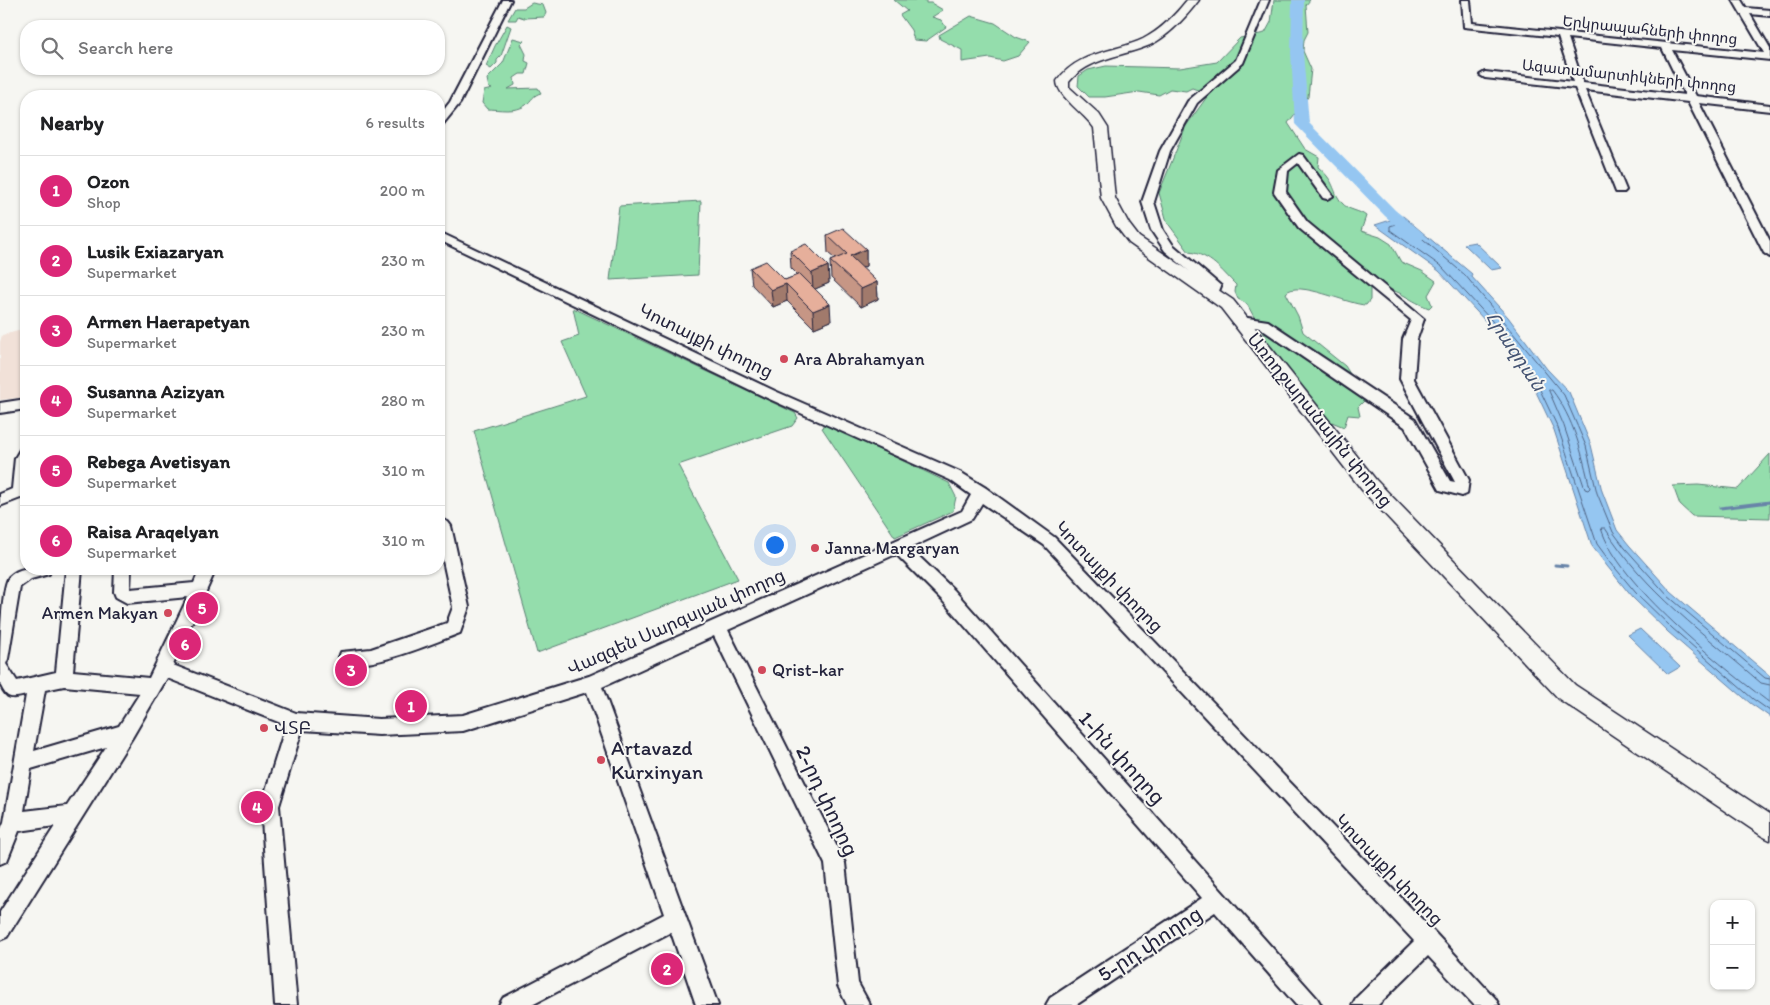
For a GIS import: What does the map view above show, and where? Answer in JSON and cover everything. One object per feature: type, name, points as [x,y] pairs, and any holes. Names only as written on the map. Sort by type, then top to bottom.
[{"type":"main road","name":"Առողջարանային փողոց","points":[[1193,0],[1158,35],[1146,42],[1094,57],[1079,64],[1063,81],[1063,88],[1094,116],[1101,128],[1108,198],[1123,226],[1134,240],[1227,304],[1369,485],[1568,692],[1770,828]]},
{"type":"street","points":[[445,115],[455,103],[507,0]]},
{"type":"street","points":[[1213,293],[1214,286],[1169,248],[1157,230],[1148,202],[1165,151],[1193,101],[1240,61],[1265,0]]},
{"type":"street","name":"Երկրապահների փողոց","points":[[1466,0],[1467,25],[1563,37],[1770,57]]},
{"type":"street","points":[[1737,0],[1770,57]]},
{"type":"street","points":[[1745,11],[1770,13]]},
{"type":"street","points":[[1563,37],[1620,190]]},
{"type":"street","points":[[1666,47],[1770,253]]},
{"type":"street","name":"Ազատամարտիկների փողոց","points":[[1485,75],[1770,108]]},
{"type":"street","points":[[1241,321],[1263,324],[1290,340],[1410,423],[1446,486],[1462,490],[1462,480],[1407,379],[1410,339],[1418,319],[1303,225],[1280,192],[1283,170],[1299,157],[1327,196]]},
{"type":"street","name":"Կոտայքի փողոց","points":[[445,239],[770,394],[955,476],[981,492],[1049,541],[1488,1005]]},
{"type":"street","points":[[0,408],[20,405]]},
{"type":"street","points":[[0,500],[20,492]]},
{"type":"street","name":"Վազգեն Սարգսյան փողոց","points":[[164,669],[296,721],[379,727],[463,723],[592,683],[718,627],[967,515],[981,492]]},
{"type":"street","points":[[347,657],[371,656],[454,628],[460,608],[445,536]]},
{"type":"street","name":"1-ին փողոց","points":[[897,545],[948,595],[1310,1005]]},
{"type":"street","points":[[0,658],[12,585],[17,578],[23,575]]},
{"type":"street","points":[[64,678],[73,575]]},
{"type":"street","points":[[123,575],[122,592],[127,596],[200,588]]},
{"type":"street","points":[[0,930],[164,669],[205,575]]},
{"type":"street","name":"2-րդ փողոց","points":[[718,627],[835,863],[848,986],[859,1005]]},
{"type":"street","points":[[0,670],[12,690],[64,678],[154,686]]},
{"type":"street","points":[[592,683],[707,1005]]},
{"type":"street","points":[[0,854],[13,822],[38,684]]},
{"type":"street","points":[[286,1005],[270,806],[296,721]]},
{"type":"street","points":[[24,763],[126,732]]},
{"type":"street","points":[[13,822],[73,815]]},
{"type":"street","name":"5-րդ փողոց","points":[[1057,1005],[1218,899]]},
{"type":"street","points":[[510,1005],[677,918]]},
{"type":"street","points":[[1363,1005],[1429,941]]},
{"type":"shaded area","points":[[20,330],[20,398],[0,400],[0,342],[2,335]]},
{"type":"green space","points":[[894,0],[926,0],[926,3],[931,3],[943,10],[932,17],[941,20],[946,27],[926,41],[914,40],[911,30],[900,15],[907,11]]},
{"type":"green space","points":[[1274,0],[1310,0],[1306,5],[1308,32],[1304,40],[1303,51],[1311,69],[1308,97],[1288,123],[1305,149],[1319,157],[1318,167],[1331,181],[1342,203],[1348,208],[1366,216],[1361,231],[1380,237],[1391,244],[1401,262],[1422,271],[1436,281],[1428,295],[1432,305],[1429,308],[1395,291],[1380,288],[1370,288],[1370,300],[1366,305],[1301,289],[1292,289],[1286,293],[1298,316],[1303,332],[1345,366],[1366,399],[1358,407],[1360,416],[1348,415],[1344,427],[1327,420],[1268,343],[1247,304],[1238,299],[1235,292],[1236,285],[1210,260],[1204,256],[1189,252],[1167,222],[1159,193],[1186,126],[1209,94],[1192,88],[1186,91],[1170,89],[1159,95],[1139,92],[1105,97],[1089,97],[1078,86],[1079,76],[1088,70],[1106,66],[1180,68],[1217,62],[1240,38],[1265,33],[1271,22]]},
{"type":"green space","points":[[532,3],[543,5],[546,13],[544,17],[524,18],[518,16],[516,20],[508,20],[515,8],[524,8]]},
{"type":"green space","points":[[971,16],[995,23],[1016,37],[1030,42],[1018,56],[1003,61],[990,58],[962,62],[962,50],[940,39],[939,35]]},
{"type":"green space","points":[[507,25],[511,27],[501,56],[491,69],[486,66]]},
{"type":"green space","points":[[513,38],[524,41],[521,44],[526,54],[525,61],[529,63],[526,74],[520,74],[514,78],[515,85],[508,89],[538,88],[541,93],[534,96],[526,105],[517,109],[487,109],[482,103],[484,91],[492,89],[489,88],[487,79],[503,63]]},
{"type":"green space","points":[[701,201],[698,275],[610,280],[619,206]]},
{"type":"green space","points":[[573,308],[795,413],[798,418],[792,426],[678,465],[738,579],[537,653],[474,431],[586,396],[562,342],[579,336]]},
{"type":"green space","points":[[824,423],[949,483],[956,497],[953,511],[895,537],[822,428]]},
{"type":"green space","points":[[1770,454],[1770,518],[1692,516],[1680,505],[1673,486],[1698,485],[1738,489]]},
{"type":"water","points":[[1403,216],[1472,274],[1471,276],[1508,317],[1547,369],[1569,392],[1591,445],[1602,491],[1617,530],[1671,592],[1770,676],[1770,717],[1750,703],[1668,632],[1632,597],[1592,546],[1554,430],[1528,375],[1513,351],[1439,271],[1375,225]]},
{"type":"water","points":[[1475,242],[1502,268],[1491,270],[1464,244]]},
{"type":"water","points":[[1640,629],[1680,667],[1668,674],[1628,635]]},
{"type":"building","points":[[843,228],[866,249],[850,256],[877,282],[861,289],[830,261],[847,254],[827,235]]},
{"type":"building","points":[[806,244],[828,266],[812,273],[790,251]]},
{"type":"building","points":[[766,261],[785,280],[800,274],[830,304],[813,311],[786,284],[771,290],[750,268]]},
{"type":"waterway","name":"Հրազդան","points":[[1298,0],[1297,53],[1302,124],[1390,213],[1417,236]]},
{"type":"waterway","points":[[1720,508],[1770,502]]},
{"type":"waterway","points":[[1555,565],[1567,566]]},
{"type":"place","name":"Ara Abrahamyan","points":[[784,359]]},
{"type":"place","name":"Janna Margaryan","points":[[815,548]]},
{"type":"place","name":"Rebega Avetisyan","points":[[202,608]]},
{"type":"place","name":"Armen Makyan","points":[[168,613]]},
{"type":"place","name":"Raisa Araqelyan","points":[[185,644]]},
{"type":"place","name":"Armen Haerapetyan","points":[[351,670]]},
{"type":"place","name":"Qrist-kar","points":[[762,670]]},
{"type":"place","name":"Ozon","points":[[411,706]]},
{"type":"place","name":"ՎՏԲ","points":[[264,728]]},
{"type":"place","name":"Artavazd Kurxinyan","points":[[601,760]]},
{"type":"place","name":"Susanna Azizyan","points":[[257,807]]},
{"type":"place","name":"Lusik Exiazaryan","points":[[667,969]]}]
